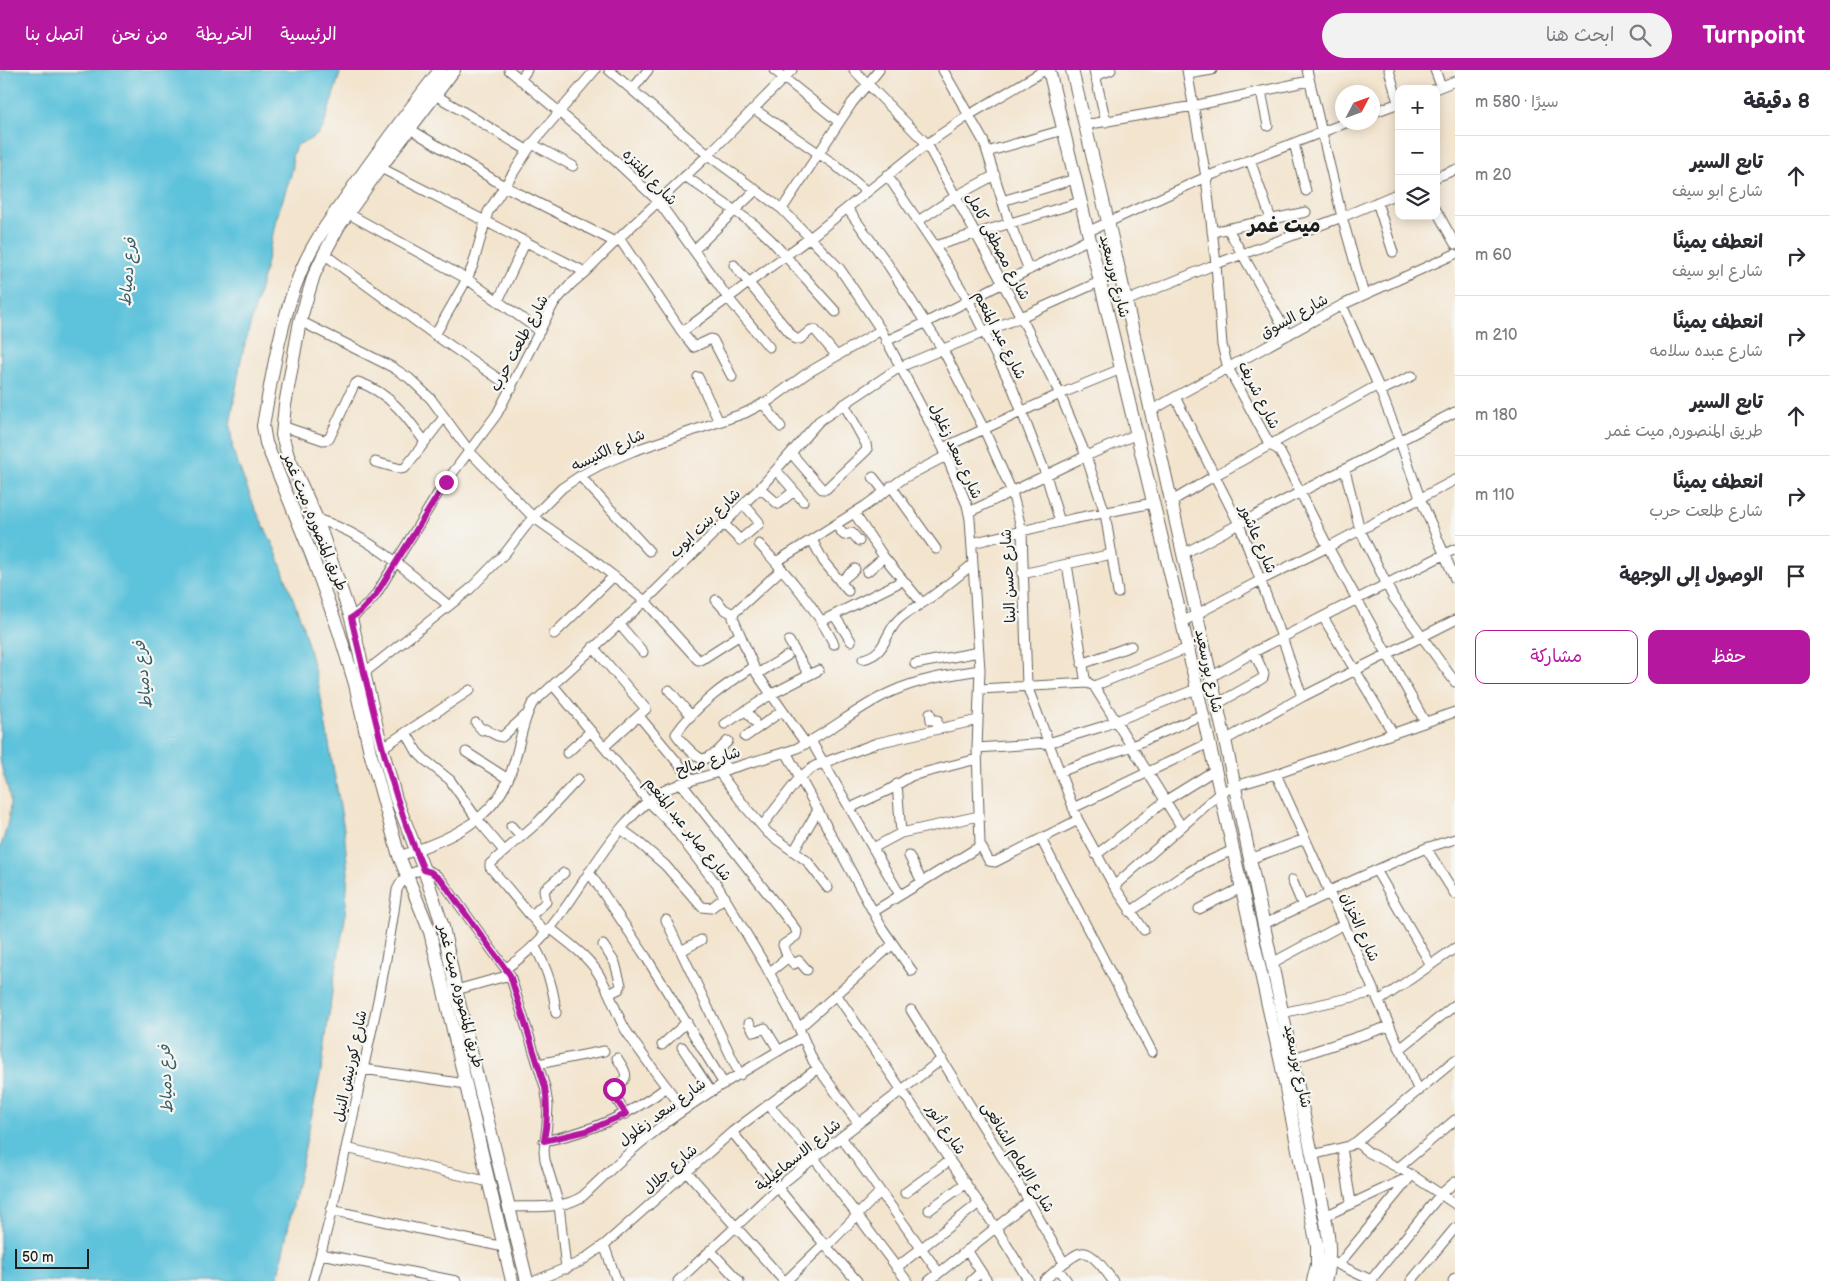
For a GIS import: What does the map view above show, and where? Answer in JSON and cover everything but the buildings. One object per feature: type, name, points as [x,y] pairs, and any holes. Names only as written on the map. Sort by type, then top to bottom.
[{"type":"main road","name":"طريق المنصوره, ميت غمر","points":[[440,70],[410,129],[375,166],[324,254],[314,275],[300,320],[282,426],[288,456],[317,518],[351,618],[396,799],[424,870],[443,927],[456,990],[528,1281]]},
{"type":"main road","name":"طريق المنصوره, ميت غمر","points":[[454,70],[430,92],[375,166],[320,234],[302,269],[286,314],[264,426],[266,443],[312,556],[339,632],[399,856],[430,932],[512,1281]]},
{"type":"main road","name":"شارع بورسعيد","points":[[1047,70],[1182,622],[1241,888],[1312,1155],[1325,1216],[1324,1246],[1313,1281]]},
{"type":"main road","name":"شارع بورسعيد","points":[[1072,70],[1226,740],[1282,1013],[1286,1061],[1324,1246],[1334,1262],[1325,1281]]},
{"type":"street","name":"شارع المنتزه","points":[[508,70],[594,141],[658,201],[728,298],[769,347]]},
{"type":"street","points":[[520,80],[527,70]]},
{"type":"street","points":[[435,335],[467,279],[488,212],[529,147],[595,70]]},
{"type":"street","name":"شارع سعد زغلول","points":[[609,70],[708,155],[782,209],[840,269],[881,330],[945,452],[969,512],[972,543],[980,670],[977,748],[980,844]]},
{"type":"street","points":[[632,90],[648,70]]},
{"type":"street","points":[[774,70],[839,122]]},
{"type":"street","name":"شارع طلعت حرب","points":[[351,618],[368,604],[397,561],[440,490],[497,414],[554,303],[571,284],[708,155],[792,70]]},
{"type":"street","name":"شارع مصطفى كامل","points":[[854,70],[927,144],[1021,317],[1060,394],[1086,456],[1105,513],[1118,593]]},
{"type":"street","points":[[782,209],[839,122],[867,83],[879,70]]},
{"type":"street","points":[[943,70],[977,128],[987,152],[1010,224],[1029,270]]},
{"type":"street","points":[[682,332],[811,237],[927,144],[969,115],[1047,70]]},
{"type":"street","points":[[1106,122],[1095,73],[1111,70]]},
{"type":"street","points":[[1187,72],[1212,70]]},
{"type":"street","points":[[1307,70],[1342,217],[1364,295]]},
{"type":"street","points":[[1389,70],[1395,93]]},
{"type":"street","points":[[1435,70],[1438,85]]},
{"type":"street","name":"شارع شريف","points":[[1187,72],[1206,177],[1216,264],[1222,345],[1228,368],[1270,445],[1279,450],[1328,547],[1425,722]]},
{"type":"street","points":[[1085,125],[1194,106],[1309,81]]},
{"type":"street","points":[[1440,87],[1455,81]]},
{"type":"street","points":[[1261,91],[1268,126]]},
{"type":"street","points":[[430,92],[529,147],[574,166]]},
{"type":"street","points":[[1380,110],[1395,105]]},
{"type":"street","points":[[754,109],[849,175],[866,191]]},
{"type":"street","points":[[886,340],[925,323],[1029,270],[1108,222],[1206,177],[1335,127]]},
{"type":"street","points":[[410,129],[504,186],[617,240],[694,347],[713,340],[732,377]]},
{"type":"street","points":[[987,152],[1063,130]]},
{"type":"street","points":[[1294,143],[1306,191]]},
{"type":"street","points":[[1250,160],[1271,219]]},
{"type":"street","points":[[375,166],[585,272]]},
{"type":"street","points":[[1440,176],[1455,170]]},
{"type":"street","name":"شارع عبد المنعم","points":[[886,175],[935,246],[968,300],[1023,410],[1060,522]]},
{"type":"street","points":[[918,221],[956,196],[994,175]]},
{"type":"street","points":[[685,176],[760,230],[786,255],[836,312]]},
{"type":"street","points":[[1002,201],[1075,179]]},
{"type":"street","points":[[694,250],[756,190]]},
{"type":"street","points":[[1126,301],[1395,195]]},
{"type":"street","points":[[935,246],[1080,202]]},
{"type":"street","points":[[1376,202],[1393,252]]},
{"type":"street","name":"شارع حسن البنا","points":[[846,208],[887,264],[943,350],[984,429],[1012,492],[1022,532],[1027,686],[1072,808],[1114,886],[1144,930]]},
{"type":"street","points":[[1212,232],[1306,212]]},
{"type":"street","points":[[348,214],[467,279],[540,331]]},
{"type":"street","points":[[1440,217],[1455,244]]},
{"type":"street","points":[[1228,229],[1288,335]]},
{"type":"street","points":[[498,301],[526,241]]},
{"type":"street","points":[[324,254],[435,335],[512,388]]},
{"type":"street","name":"شارع السوق","points":[[1151,411],[1342,305],[1455,254]]},
{"type":"street","points":[[734,265],[795,339],[798,340],[811,330],[815,330],[836,355]]},
{"type":"street","name":"شارع بنت ايوب","points":[[399,856],[448,838],[488,810],[504,790],[527,714],[532,704],[645,601],[744,504],[819,421],[900,367],[1100,282]]},
{"type":"street","points":[[1342,305],[1379,388],[1420,498],[1455,579]]},
{"type":"street","points":[[300,320],[392,367],[409,378],[431,399],[470,452],[533,517],[587,554],[645,601],[699,660],[740,635]]},
{"type":"street","name":"شارع الكنيسه","points":[[364,673],[468,590],[506,552],[533,517],[562,488],[580,476],[633,451],[745,413],[836,355],[881,330]]},
{"type":"street","points":[[733,614],[779,566],[812,540],[888,488],[984,429],[1120,368]]},
{"type":"street","points":[[1172,501],[1270,445],[1379,388],[1412,376]]},
{"type":"street","points":[[698,377],[719,422]]},
{"type":"street","points":[[282,426],[327,440],[332,436],[354,385],[358,382],[378,391],[392,402],[409,419],[425,442]]},
{"type":"street","name":"شارع عاشور","points":[[1175,397],[1239,524],[1261,580],[1302,697]]},
{"type":"street","points":[[763,403],[781,426]]},
{"type":"street","points":[[791,453],[823,490],[826,490],[864,454],[867,448],[844,404]]},
{"type":"street","points":[[1184,554],[1455,412]]},
{"type":"street","points":[[375,462],[401,469],[404,468],[444,417]]},
{"type":"street","points":[[969,512],[1136,434]]},
{"type":"street","points":[[776,470],[803,501]]},
{"type":"street","points":[[1345,470],[1360,530],[1392,597],[1455,682]]},
{"type":"street","points":[[580,476],[649,551]]},
{"type":"street","points":[[873,477],[888,488],[936,549]]},
{"type":"street","points":[[1182,622],[1455,480]]},
{"type":"street","points":[[760,488],[778,504],[794,491]]},
{"type":"street","points":[[972,543],[1153,502]]},
{"type":"street","points":[[723,523],[740,540],[759,524],[744,504]]},
{"type":"street","points":[[854,513],[902,581],[922,603]]},
{"type":"street","points":[[317,518],[348,530],[397,561],[449,606]]},
{"type":"street","points":[[836,525],[844,535],[852,533],[859,541]]},
{"type":"street","points":[[812,540],[824,562],[848,591]]},
{"type":"street","points":[[759,544],[779,566],[822,621],[834,644]]},
{"type":"street","points":[[1211,677],[1254,652],[1455,549]]},
{"type":"street","points":[[1022,574],[1112,554]]},
{"type":"street","points":[[867,572],[884,557]]},
{"type":"street","points":[[863,659],[869,658],[880,650],[899,619],[973,564]]},
{"type":"street","points":[[1067,564],[1084,678],[1116,721],[1181,826]]},
{"type":"street","points":[[840,582],[855,569]]},
{"type":"street","points":[[554,634],[614,576]]},
{"type":"street","points":[[822,621],[902,581]]},
{"type":"street","points":[[716,600],[724,609],[733,614]]},
{"type":"street","points":[[733,614],[755,670],[770,696],[824,762],[900,895]]},
{"type":"street","points":[[834,615],[851,641]]},
{"type":"street","points":[[1323,616],[1393,733]]},
{"type":"street","points":[[1226,740],[1302,697],[1455,620]]},
{"type":"street","points":[[619,624],[643,652]]},
{"type":"street","points":[[789,640],[810,675]]},
{"type":"street","points":[[1082,664],[1131,646]]},
{"type":"street","points":[[593,647],[646,709],[604,747]]},
{"type":"street","points":[[980,689],[1091,685],[1188,648]]},
{"type":"street","points":[[915,664],[931,656],[979,652]]},
{"type":"street","points":[[1217,704],[1263,678],[1264,674],[1254,652]]},
{"type":"street","points":[[728,741],[715,754],[706,758],[700,758],[685,746],[676,734],[692,716],[721,690],[755,670],[787,656]]},
{"type":"street","points":[[725,724],[770,696],[819,670]]},
{"type":"street","name":"شارع صالح","points":[[456,990],[508,972],[535,947],[621,829],[648,801],[667,788],[786,752],[809,742],[871,703],[908,684],[929,678],[980,670]]},
{"type":"street","name":"شارع صابر عبد المنعم","points":[[553,685],[648,801],[696,855],[725,897],[770,972],[818,1068],[858,1124]]},
{"type":"street","points":[[977,748],[1048,743],[1116,721],[1196,689]]},
{"type":"street","points":[[382,748],[470,690]]},
{"type":"street","points":[[669,690],[692,716]]},
{"type":"street","points":[[746,710],[754,721]]},
{"type":"street","points":[[745,737],[782,711]]},
{"type":"street","points":[[1114,886],[1220,793],[1235,786],[1276,774],[1455,712]]},
{"type":"street","points":[[930,713],[931,720],[937,720],[938,728]]},
{"type":"street","points":[[476,723],[482,730],[494,732],[502,737],[527,714]]},
{"type":"street","points":[[1059,772],[1132,746],[1202,715]]},
{"type":"street","points":[[639,716],[692,780]]},
{"type":"street","points":[[762,826],[800,777],[815,766],[894,734],[978,720]]},
{"type":"street","points":[[567,753],[591,731]]},
{"type":"street","points":[[406,732],[417,752],[450,780],[477,819],[504,851]]},
{"type":"street","points":[[1072,808],[1208,743]]},
{"type":"street","points":[[466,752],[508,779]]},
{"type":"street","points":[[786,752],[873,912],[912,971]]},
{"type":"street","points":[[715,754],[723,770],[762,826],[773,837],[807,862],[828,888]]},
{"type":"street","points":[[850,808],[889,790],[911,776],[977,759]]},
{"type":"street","points":[[1096,855],[1166,801],[1215,770]]},
{"type":"street","name":"شارع الخزان","points":[[1276,774],[1419,1091]]},
{"type":"street","points":[[578,778],[559,801],[490,864],[490,867],[531,916],[548,931],[586,957],[595,968],[629,1034],[684,1110]]},
{"type":"street","points":[[682,783],[797,931],[796,936],[783,945],[787,956],[794,964],[799,961],[807,970]]},
{"type":"street","points":[[897,784],[900,833]]},
{"type":"street","points":[[794,851],[818,810]]},
{"type":"street","points":[[873,848],[900,833],[979,816]]},
{"type":"street","points":[[873,912],[978,848],[980,844],[992,862],[1078,820]]},
{"type":"street","points":[[512,826],[521,837]]},
{"type":"street","points":[[621,829],[665,864],[702,907],[711,908],[725,897]]},
{"type":"street","points":[[1041,839],[1152,1052]]},
{"type":"street","points":[[1250,859],[1305,839]]},
{"type":"street","points":[[1264,924],[1376,870],[1426,848],[1455,839]]},
{"type":"street","points":[[1426,848],[1455,893]]},
{"type":"street","points":[[1130,912],[1182,876],[1202,864],[1233,850]]},
{"type":"street","points":[[909,856],[922,882]]},
{"type":"street","points":[[406,876],[424,870],[431,872],[442,881],[508,972],[545,1087],[548,1105],[548,1124],[544,1141],[545,1160],[559,1205],[566,1269]]},
{"type":"street","points":[[1376,870],[1431,965]]},
{"type":"street","points":[[589,872],[687,1022],[724,1084]]},
{"type":"street","points":[[531,916],[546,902],[544,890],[564,873]]},
{"type":"street","name":"شارع كورنيش النيل","points":[[313,1281],[346,1148],[382,983],[397,890],[401,881],[406,876]]},
{"type":"street","points":[[1292,880],[1303,906]]},
{"type":"street","points":[[1200,909],[1241,888]]},
{"type":"street","points":[[666,920],[740,1075]]},
{"type":"street","points":[[1272,964],[1344,924]]},
{"type":"street","points":[[681,952],[701,940]]},
{"type":"street","name":"شارع سعد زغلول","points":[[510,1207],[559,1205],[576,1201],[630,1151],[684,1110],[779,1051],[801,1033],[836,994],[893,944]]},
{"type":"street","points":[[603,946],[615,963],[621,985],[609,994]]},
{"type":"street","points":[[535,947],[544,962],[550,978],[556,1013]]},
{"type":"street","points":[[1282,1013],[1377,997],[1431,965],[1455,948]]},
{"type":"street","points":[[770,972],[786,960],[787,956]]},
{"type":"street","name":"شارع أنور","points":[[836,994],[966,1183],[1028,1281]]},
{"type":"street","points":[[1400,1049],[1455,1005]]},
{"type":"street","name":"شارع الإمام الشافعى","points":[[911,1010],[1029,1201],[1061,1266],[1066,1281]]},
{"type":"street","points":[[662,1045],[687,1022]]},
{"type":"street","points":[[749,1023],[754,1032],[765,1028],[779,1051]]},
{"type":"street","points":[[1286,1061],[1390,1026]]},
{"type":"street","points":[[682,1047],[711,1092]]},
{"type":"street","points":[[538,1064],[604,1051]]},
{"type":"street","points":[[617,1058],[626,1072],[626,1078],[614,1089],[613,1094],[626,1114]]},
{"type":"street","name":"شارع الاسماعيلية","points":[[678,1281],[777,1188],[942,1059]]},
{"type":"street","points":[[1312,1155],[1342,1148],[1356,1142],[1455,1060]]},
{"type":"street","name":"شارع جلال","points":[[535,1281],[580,1262],[604,1245],[732,1132],[818,1068]]},
{"type":"street","points":[[363,1069],[466,1084]]},
{"type":"street","points":[[544,1141],[586,1131],[626,1114],[667,1087]]},
{"type":"street","points":[[768,1104],[814,1158],[907,1281]]},
{"type":"street","points":[[1398,1168],[1455,1120]]},
{"type":"street","points":[[732,1132],[825,1246],[857,1281]]},
{"type":"street","points":[[840,1137],[939,1273]]},
{"type":"street","points":[[1356,1142],[1368,1152],[1412,1175],[1455,1204]]},
{"type":"street","points":[[346,1148],[489,1182]]},
{"type":"street","points":[[1342,1148],[1351,1202]]},
{"type":"street","points":[[905,1193],[950,1160]]},
{"type":"street","points":[[687,1172],[785,1281],[825,1246],[880,1192]]},
{"type":"street","points":[[1325,1216],[1351,1202],[1412,1175]]},
{"type":"street","points":[[1412,1175],[1334,1262],[1372,1280],[1440,1195],[1455,1182]]},
{"type":"street","points":[[929,1210],[966,1183]]},
{"type":"street","points":[[929,1281],[1029,1201]]},
{"type":"street","points":[[896,1268],[979,1203]]},
{"type":"street","points":[[331,1210],[504,1247]]},
{"type":"street","points":[[1411,1281],[1455,1228]]},
{"type":"street","points":[[604,1245],[617,1281]]},
{"type":"street","points":[[710,1250],[739,1281]]},
{"type":"street","points":[[968,1250],[987,1281]]},
{"type":"street","points":[[1044,1281],[1080,1253],[1087,1252],[1113,1281]]},
{"type":"street","points":[[321,1254],[456,1281]]},
{"type":"street","points":[[971,1281],[981,1272]]},
{"type":"water","name":"فرع دمياط","points":[[1,70],[341,70],[323,128],[309,140],[299,144],[295,148],[292,157],[293,167],[276,220],[265,270],[241,359],[230,425],[233,451],[254,506],[275,549],[302,623],[319,687],[344,829],[348,873],[345,919],[333,985],[322,1066],[277,1281],[0,1281],[0,848],[7,824],[10,800],[0,757]]},
{"type":"district","name":"ميت غمر","points":[[1284,225]]},
{"type":"route","points":[[446,482],[375,596],[360,612],[351,618],[396,799],[424,870],[431,872],[442,881],[510,975],[545,1087],[548,1105],[548,1124],[544,1141],[586,1131],[626,1114],[613,1095],[614,1089]]}]
